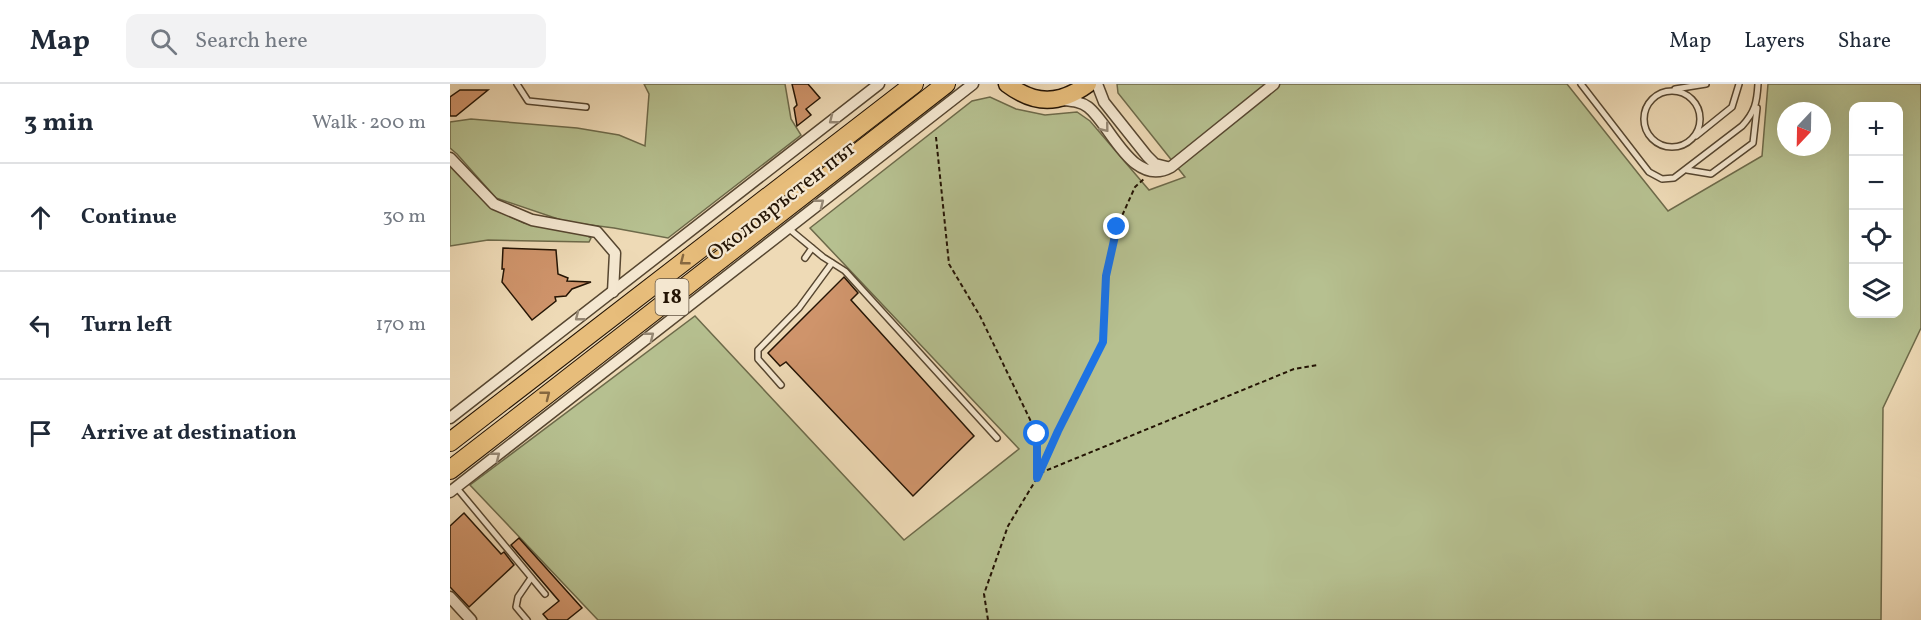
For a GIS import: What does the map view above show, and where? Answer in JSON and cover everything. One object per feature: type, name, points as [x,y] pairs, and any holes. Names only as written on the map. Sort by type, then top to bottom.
[{"type":"highway","name":"Околовръстен път","points":[[450,442],[914,84]]},
{"type":"highway","name":"Околовръстен път","points":[[450,470],[946,84]]},
{"type":"main road","points":[[1007,84],[1020,94],[1040,100],[1058,99],[1076,93],[1088,84]]},
{"type":"street","name":"Околовръстен път","points":[[450,418],[879,84]]},
{"type":"street","name":"Околовръстен път","points":[[453,490],[973,84]]},
{"type":"street","points":[[999,84],[1020,94]]},
{"type":"street","points":[[1097,84],[1104,102],[1147,156],[1155,164],[1170,167]]},
{"type":"street","points":[[1058,99],[1077,101],[1089,107],[1129,158],[1141,168],[1153,171],[1170,167],[1274,84]]},
{"type":"street","points":[[450,158],[494,204],[532,220],[597,232],[615,253],[613,292]]},
{"type":"street","points":[[450,597],[471,620]]},
{"type":"lane","points":[[517,84],[528,101],[586,106]]},
{"type":"lane","points":[[1581,84],[1649,172],[1662,179],[1674,178],[1687,170],[1742,126],[1752,116],[1757,104]]},
{"type":"lane","points":[[1706,84],[1665,91],[1656,95],[1646,106],[1643,119],[1648,134],[1654,141],[1664,146],[1682,146],[1690,141],[1732,107],[1739,84]]},
{"type":"lane","points":[[1687,170],[1711,174],[1753,143],[1758,84]]},
{"type":"lane","points":[[1665,91],[1681,92],[1690,96],[1698,109],[1699,128],[1690,141]]},
{"type":"lane","points":[[788,228],[845,271],[997,438]]},
{"type":"lane","points":[[805,258],[812,248]]},
{"type":"lane","points":[[781,385],[758,359],[758,350],[800,308],[832,263]]},
{"type":"lane","points":[[453,490],[545,594]]},
{"type":"lane","points":[[527,620],[516,607],[518,597],[531,578]]},
{"type":"path","points":[[936,137],[949,264],[980,316],[1037,434],[1037,478]]},
{"type":"path","points":[[988,620],[984,594],[1008,526],[1040,473],[1058,431],[1103,342],[1106,276],[1117,227],[1136,187],[1153,171]]},
{"type":"path","points":[[1040,473],[1294,369],[1318,365]]},
{"type":"green space","points":[[644,84],[785,84],[791,119],[801,135],[668,238],[567,222],[496,198],[450,148],[450,122],[471,119],[577,128],[619,135],[645,146],[649,94]]},
{"type":"green space","points":[[1117,84],[1567,84],[1668,211],[1762,156],[1768,84],[1921,84],[1921,328],[1883,408],[1881,620],[598,620],[470,485],[695,316],[904,540],[1019,449],[810,228],[972,101],[990,97],[1016,109],[1045,115],[1077,112],[1090,121],[1149,190],[1185,177],[1118,93]]},
{"type":"green space","points":[[450,165],[492,208],[524,223],[586,235],[591,238],[589,242],[488,240],[450,246]]},
{"type":"building","points":[[792,84],[808,84],[820,98],[806,109],[811,115],[797,126],[794,108],[797,105]]},
{"type":"building","points":[[460,90],[488,90],[456,116],[450,116],[450,97]]},
{"type":"building","points":[[503,248],[556,250],[558,274],[568,278],[567,281],[591,282],[572,289],[566,296],[555,297],[556,301],[532,320],[502,282]]},
{"type":"building","points":[[844,277],[858,293],[851,300],[974,436],[913,496],[786,362],[780,366],[768,353]]},
{"type":"building","points":[[464,513],[501,554],[504,552],[514,565],[469,607],[450,587],[450,526]]},
{"type":"building","points":[[519,538],[582,608],[567,620],[548,620],[543,614],[559,601],[511,545]]},
{"type":"route","points":[[1037,434],[1037,478],[1103,342],[1106,276],[1117,227]]}]
